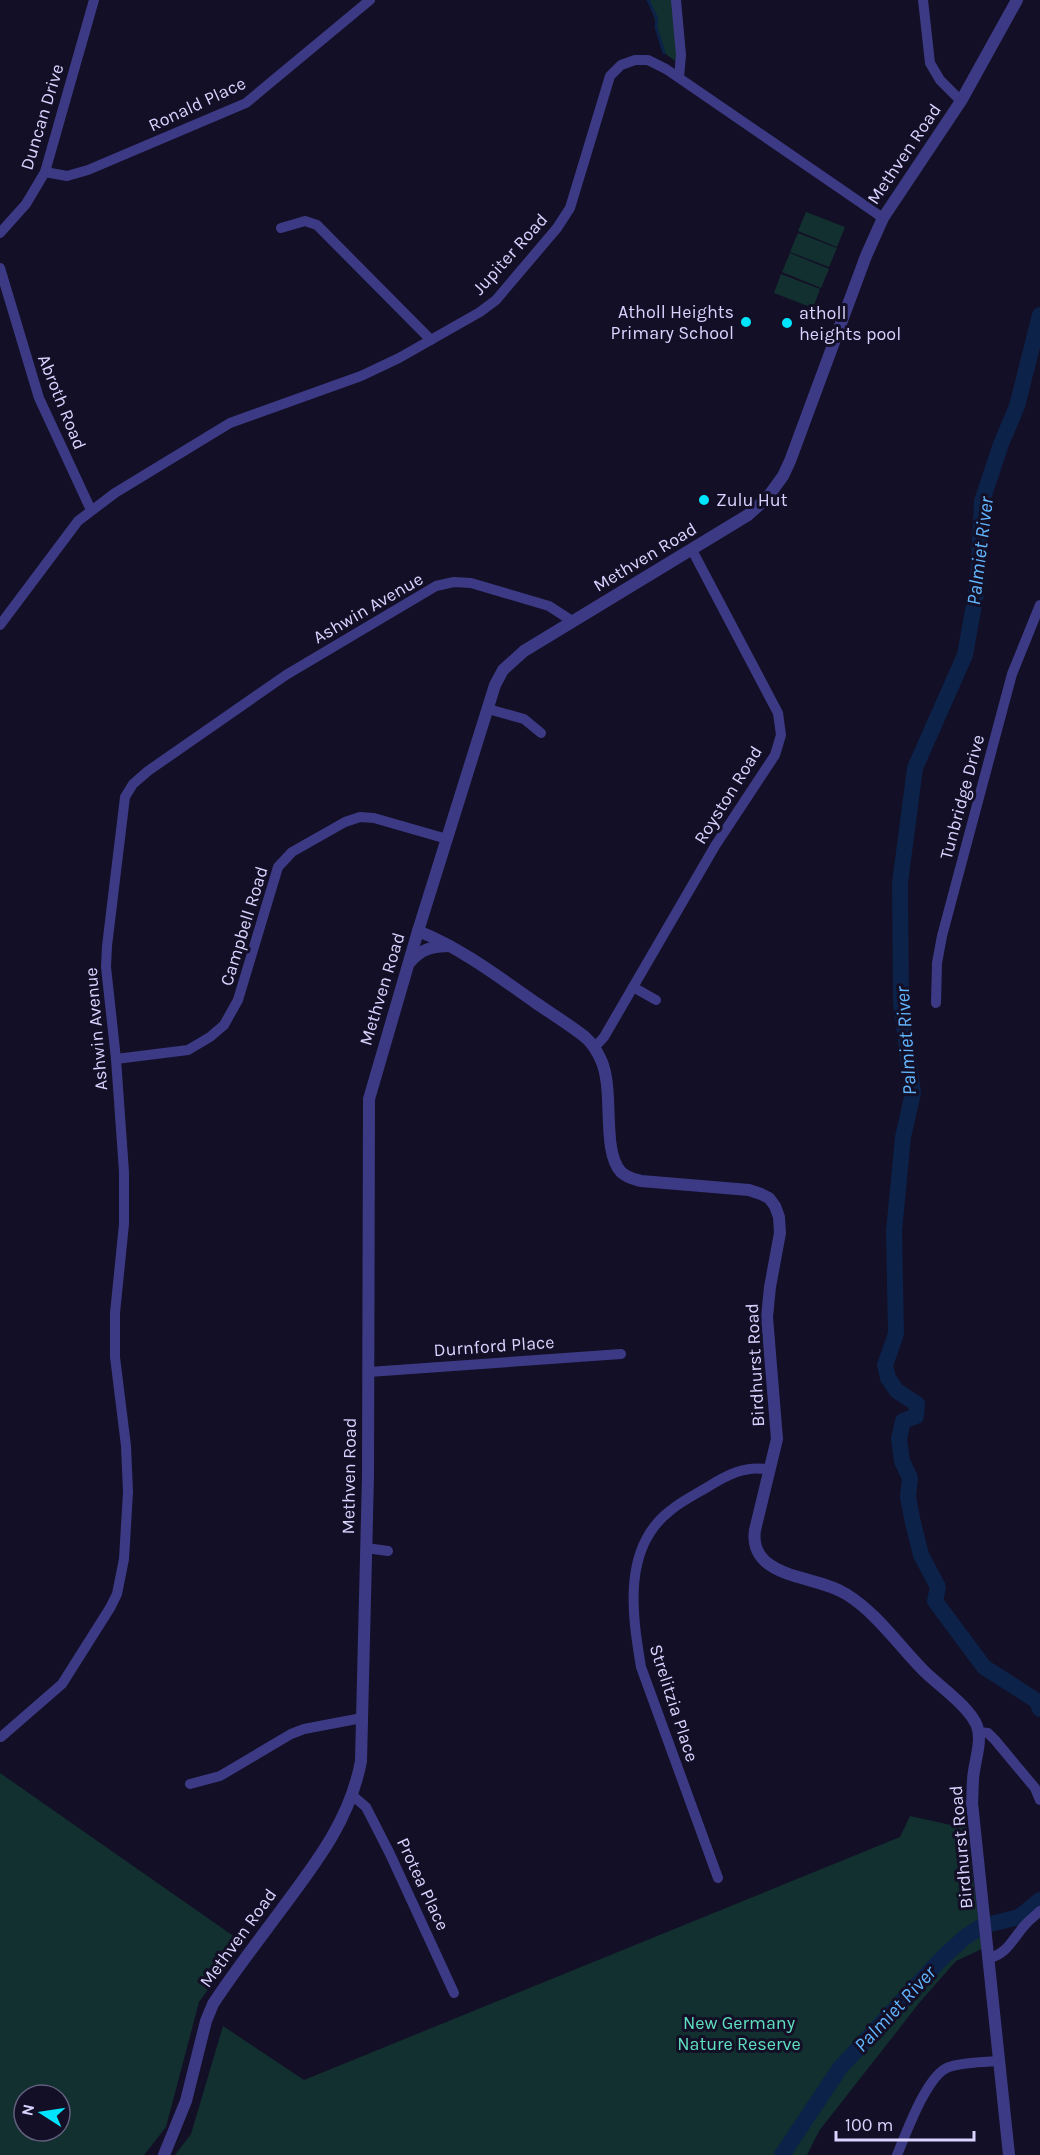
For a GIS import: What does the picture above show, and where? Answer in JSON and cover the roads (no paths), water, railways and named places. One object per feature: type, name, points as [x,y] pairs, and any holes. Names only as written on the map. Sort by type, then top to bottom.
[{"type":"street","name":"Duncan Drive","points":[[0,233],[26,204],[45,172],[94,0]]},
{"type":"street","name":"Ronald Place","points":[[45,172],[66,176],[88,170],[234,109],[258,94],[370,0]]},
{"type":"street","points":[[676,0],[681,55],[679,77]]},
{"type":"street","points":[[923,0],[930,63],[940,80],[961,101]]},
{"type":"street","name":"Methven Road","points":[[164,2155],[186,2101],[206,2021],[213,2004],[330,1842],[353,1796],[361,1761],[369,1372],[369,1099],[418,931],[498,677],[510,662],[524,651],[748,515],[767,498],[783,476],[866,256],[883,218],[961,101],[1006,24],[1017,0]]},
{"type":"street","name":"Jupiter Road","points":[[0,625],[69,532],[91,510],[218,429],[362,376],[431,340],[480,312],[496,300],[566,216],[578,187],[606,85],[616,69],[628,61],[648,60],[679,77],[883,218]]},
{"type":"street","points":[[281,228],[304,221],[317,225],[431,340]]},
{"type":"street","name":"Abroth Road","points":[[0,268],[39,398],[91,510]]},
{"type":"street","name":"Royston Road","points":[[594,1048],[604,1037],[715,846],[774,755],[781,735],[778,713],[692,550]]},
{"type":"street","name":"Ashwin Avenue","points":[[1,1737],[62,1684],[117,1594],[124,1559],[128,1492],[126,1446],[115,1357],[115,1313],[124,1224],[124,1172],[116,1059],[106,967],[125,797],[133,784],[148,771],[286,675],[436,586],[454,582],[471,583],[549,606],[572,621]]},
{"type":"street","name":"Tunbridge Drive","points":[[936,1003],[937,963],[942,936],[1012,674],[1040,605]]},
{"type":"street","points":[[488,709],[524,719],[541,733]]},
{"type":"street","name":"Campbell Road","points":[[116,1059],[188,1050],[224,1025],[238,1000],[275,874],[286,855],[345,822],[360,817],[374,818],[447,839]]},
{"type":"street","name":"Birdhurst Road","points":[[418,931],[451,946],[585,1038],[594,1048],[605,1070],[609,1095],[612,1150],[621,1172],[630,1179],[748,1190],[769,1198],[775,1206],[779,1217],[780,1233],[767,1317],[777,1439],[755,1530],[754,1544],[760,1556],[771,1566],[835,1589],[858,1603],[965,1710],[976,1724],[978,1732],[972,1803],[1009,2155]]},
{"type":"street","points":[[409,963],[417,954],[428,948],[451,946]]},
{"type":"street","points":[[633,987],[656,1000]]},
{"type":"street","name":"Durnford Place","points":[[369,1372],[621,1354]]},
{"type":"street","name":"Strelitzia Place","points":[[718,1878],[641,1667],[636,1639],[634,1581],[636,1566],[648,1534],[670,1510],[719,1479],[744,1469],[770,1470]]},
{"type":"street","points":[[366,1548],[388,1551]]},
{"type":"street","points":[[190,1784],[220,1776],[291,1734],[304,1729],[362,1718]]},
{"type":"street","name":"Birdhurst Road","points":[[978,1732],[988,1733],[995,1740],[1035,1788],[1040,1800]]},
{"type":"street","name":"Protea Place","points":[[353,1796],[366,1808],[390,1854],[454,1993]]},
{"type":"street","points":[[989,1953],[1001,1954],[1025,1924],[1040,1911]]},
{"type":"street","points":[[897,2155],[930,2085],[942,2070],[961,2065],[1000,2061]]},
{"type":"waterway","points":[[648,0],[657,19],[656,27],[664,53]]},
{"type":"waterway","name":"Palmiet River","points":[[1040,315],[1017,406],[1001,444],[982,501],[978,582],[965,655],[915,768],[900,883],[901,1003],[913,1093],[903,1137],[894,1231],[896,1334],[885,1365],[888,1378],[897,1391],[917,1404],[916,1416],[903,1421],[899,1439],[902,1461],[910,1478],[908,1497],[921,1555],[938,1587],[935,1601],[984,1667],[1037,1701],[1040,1709]]},
{"type":"waterway","name":"Palmiet River","points":[[782,2155],[840,2068],[942,1958],[964,1938],[982,1926],[1019,1917],[1040,1900]]},
{"type":"place","name":"Atholl Heights Primary School","points":[[746,322]]},
{"type":"place","name":"atholl heights pool","points":[[787,323]]},
{"type":"place","name":"Zulu Hut","points":[[704,500]]},
{"type":"park label","name":"New Germany Nature Reserve","points":[[739,2033]]}]
